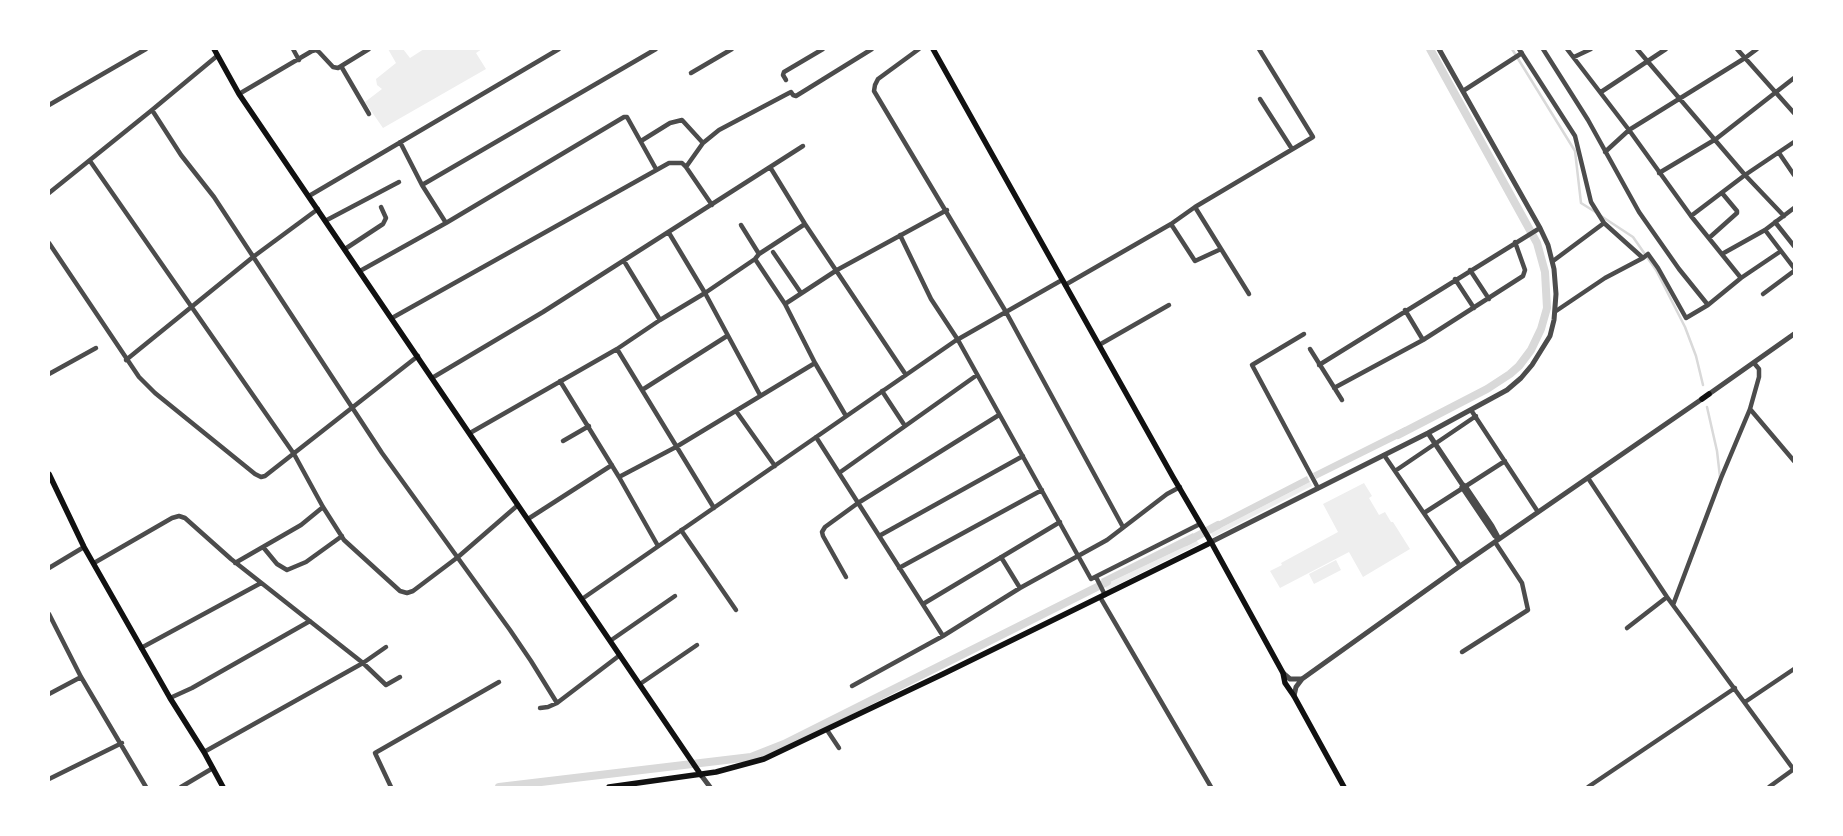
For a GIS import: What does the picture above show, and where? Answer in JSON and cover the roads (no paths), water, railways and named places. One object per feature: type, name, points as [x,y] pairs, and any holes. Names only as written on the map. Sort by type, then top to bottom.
[{"type":"main road","points":[[214,49],[239,94],[701,775]]},
{"type":"main road","points":[[933,49],[1344,787]]},
{"type":"main road","points":[[1702,399],[1709,394]]},
{"type":"main road","points":[[49,474],[84,547],[223,787]]},
{"type":"main road","points":[[609,787],[701,775],[750,764],[784,751],[1103,596],[1209,542]]},
{"type":"street","points":[[49,105],[146,49]]},
{"type":"street","points":[[293,49],[299,60]]},
{"type":"street","points":[[239,94],[310,52],[316,50],[333,68],[338,68],[369,49]]},
{"type":"street","points":[[309,196],[559,49]]},
{"type":"street","points":[[422,185],[656,49]]},
{"type":"street","points":[[691,73],[732,49]]},
{"type":"street","points":[[786,80],[783,75],[784,72],[823,49]]},
{"type":"street","points":[[686,167],[703,143],[719,130],[791,92],[796,96],[872,49]]},
{"type":"street","points":[[919,49],[878,80],[874,86],[874,91],[904,143],[947,210],[1006,312],[1123,527]]},
{"type":"street","points":[[582,599],[956,341],[1006,312],[1171,224],[1195,207],[1313,137],[1259,49]]},
{"type":"street","points":[[1209,542],[1428,433],[1507,390],[1527,372],[1550,336],[1556,311],[1553,261],[1539,229],[1439,49]]},
{"type":"street","points":[[1543,49],[1588,120],[1639,212],[1679,269],[1708,305]]},
{"type":"street","points":[[1568,49],[1630,130],[1691,216],[1741,278]]},
{"type":"street","points":[[1574,57],[1591,49]]},
{"type":"street","points":[[1637,49],[1745,175],[1784,216]]},
{"type":"street","points":[[1601,92],[1666,49]]},
{"type":"street","points":[[1737,49],[1794,114]]},
{"type":"street","points":[[1605,152],[1630,130],[1757,49]]},
{"type":"street","points":[[1463,91],[1519,54],[1575,138],[1591,202],[1604,223],[1643,258]]},
{"type":"street","points":[[49,193],[217,56]]},
{"type":"street","points":[[341,66],[369,114]]},
{"type":"street","points":[[1660,173],[1716,140],[1794,78]]},
{"type":"street","points":[[1260,100],[1292,150]]},
{"type":"street","points":[[152,110],[181,155],[214,197],[410,494],[458,557],[531,661],[557,703]]},
{"type":"street","points":[[360,271],[446,223],[622,118],[627,117],[656,169]]},
{"type":"street","points":[[641,141],[670,123],[682,120],[703,143]]},
{"type":"street","points":[[400,142],[422,185],[446,223]]},
{"type":"street","points":[[1691,216],[1745,175],[1794,142]]},
{"type":"street","points":[[432,378],[543,312],[803,146]]},
{"type":"street","points":[[1779,153],[1794,175]]},
{"type":"street","points":[[90,161],[294,454],[342,536],[400,591],[413,591],[458,557],[518,505]]},
{"type":"street","points":[[392,318],[669,163],[682,163],[712,204]]},
{"type":"street","points":[[770,167],[805,224],[838,270],[906,375]]},
{"type":"street","points":[[325,220],[399,182]]},
{"type":"street","points":[[1709,238],[1737,211],[1722,193]]},
{"type":"street","points":[[344,249],[383,224],[386,218],[381,207]]},
{"type":"street","points":[[1195,207],[1249,294]]},
{"type":"street","points":[[1722,254],[1765,230],[1794,208]]},
{"type":"street","points":[[126,360],[253,257],[318,209]]},
{"type":"street","points":[[785,304],[838,270],[947,210]]},
{"type":"street","points":[[1775,222],[1794,246]]},
{"type":"street","points":[[1553,261],[1604,223]]},
{"type":"street","points":[[470,433],[617,349],[705,293],[805,224]]},
{"type":"street","points":[[1171,224],[1194,261],[1221,249]]},
{"type":"street","points":[[741,225],[759,254]]},
{"type":"street","points":[[1319,365],[1515,242],[1539,229]]},
{"type":"street","points":[[1763,294],[1794,270],[1765,230]]},
{"type":"street","points":[[669,233],[705,293],[760,395]]},
{"type":"street","points":[[900,235],[931,299],[977,375],[1091,579],[1097,578],[1200,526]]},
{"type":"street","points":[[1334,388],[1423,340],[1489,299],[1525,273],[1526,270],[1515,242]]},
{"type":"street","points":[[49,243],[139,377],[155,393],[261,477],[294,454],[418,356]]},
{"type":"street","points":[[1556,311],[1605,278],[1648,254],[1686,318],[1708,305],[1741,278],[1781,251]]},
{"type":"street","points":[[773,252],[801,293]]},
{"type":"street","points":[[755,259],[785,304],[846,416]]},
{"type":"street","points":[[624,261],[660,320]]},
{"type":"street","points":[[1470,270],[1489,299]]},
{"type":"street","points":[[1456,279],[1474,308]]},
{"type":"street","points":[[1099,345],[1168,306]]},
{"type":"street","points":[[1405,310],[1423,340]]},
{"type":"street","points":[[1304,334],[1252,365],[1318,488]]},
{"type":"street","points":[[1709,394],[1794,334]]},
{"type":"street","points":[[642,390],[728,336]]},
{"type":"street","points":[[49,374],[96,348]]},
{"type":"street","points":[[617,349],[714,508]]},
{"type":"street","points":[[1310,349],[1342,400]]},
{"type":"street","points":[[619,478],[676,447],[816,363]]},
{"type":"street","points":[[1673,605],[1720,478],[1750,409],[1759,377],[1759,369],[1754,363]]},
{"type":"street","points":[[839,473],[977,375]]},
{"type":"street","points":[[560,381],[589,426],[658,546]]},
{"type":"street","points":[[882,391],[905,426]]},
{"type":"street","points":[[1294,696],[1296,688],[1302,679],[1497,540],[1702,399]]},
{"type":"street","points":[[1750,409],[1794,461]]},
{"type":"street","points":[[1471,410],[1538,512]]},
{"type":"street","points":[[736,411],[775,466]]},
{"type":"street","points":[[846,577],[822,532],[825,527],[858,503],[999,414]]},
{"type":"street","points":[[1395,471],[1476,416]]},
{"type":"street","points":[[563,441],[589,426]]},
{"type":"street","points":[[1428,433],[1495,536],[1522,583],[1528,610],[1462,652]]},
{"type":"street","points":[[816,437],[943,636]]},
{"type":"street","points":[[1384,455],[1460,566]]},
{"type":"street","points":[[879,536],[1023,456]]},
{"type":"street","points":[[1424,513],[1504,461]]},
{"type":"street","points":[[528,519],[612,465]]},
{"type":"street","points":[[1588,478],[1667,597],[1794,769],[1769,787]]},
{"type":"street","points":[[852,686],[943,636],[1020,588],[1107,540],[1178,487]]},
{"type":"street","points":[[900,568],[1042,490]]},
{"type":"street","points":[[235,563],[301,525],[324,507]]},
{"type":"street","points":[[94,563],[179,516],[185,518],[235,563],[363,663],[386,685],[400,677]]},
{"type":"street","points":[[923,604],[1060,522]]},
{"type":"street","points":[[682,530],[736,610]]},
{"type":"street","points":[[263,547],[278,564],[287,570],[306,562],[342,536]]},
{"type":"street","points":[[49,568],[84,547]]},
{"type":"street","points":[[1001,557],[1020,588]]},
{"type":"street","points":[[1097,578],[1102,588],[1103,596],[1211,787]]},
{"type":"street","points":[[141,648],[261,583]]},
{"type":"street","points":[[610,641],[674,596]]},
{"type":"street","points":[[1627,628],[1667,597]]},
{"type":"street","points":[[49,614],[81,677],[122,743],[146,787]]},
{"type":"street","points":[[170,698],[192,688],[310,621]]},
{"type":"street","points":[[640,684],[697,645]]},
{"type":"street","points":[[204,752],[363,663],[386,647]]},
{"type":"street","points":[[540,708],[557,703],[620,655]]},
{"type":"street","points":[[1746,702],[1794,669]]},
{"type":"street","points":[[1282,674],[1290,679],[1302,679]]},
{"type":"street","points":[[49,694],[81,677]]},
{"type":"street","points":[[391,787],[375,754],[499,682]]},
{"type":"street","points":[[1588,787],[1735,688]]},
{"type":"street","points":[[827,730],[839,748]]},
{"type":"street","points":[[49,779],[122,743]]},
{"type":"street","points":[[181,787],[213,768]]},
{"type":"street","points":[[701,775],[710,787]]},
{"type":"waterway","points":[[1398,435],[1487,389],[1510,374],[1519,366],[1531,350],[1541,329],[1547,308],[1545,272],[1537,243],[1430,49]]},
{"type":"waterway","points":[[1512,49],[1575,151],[1581,203],[1597,213]]},
{"type":"waterway","points":[[1601,216],[1633,237],[1656,270],[1685,327],[1696,356],[1703,385]]},
{"type":"waterway","points":[[1707,407],[1717,451],[1720,477]]},
{"type":"waterway","points":[[1186,542],[1218,525]]},
{"type":"waterway","points":[[499,787],[751,757],[784,744],[1107,582]]}]
